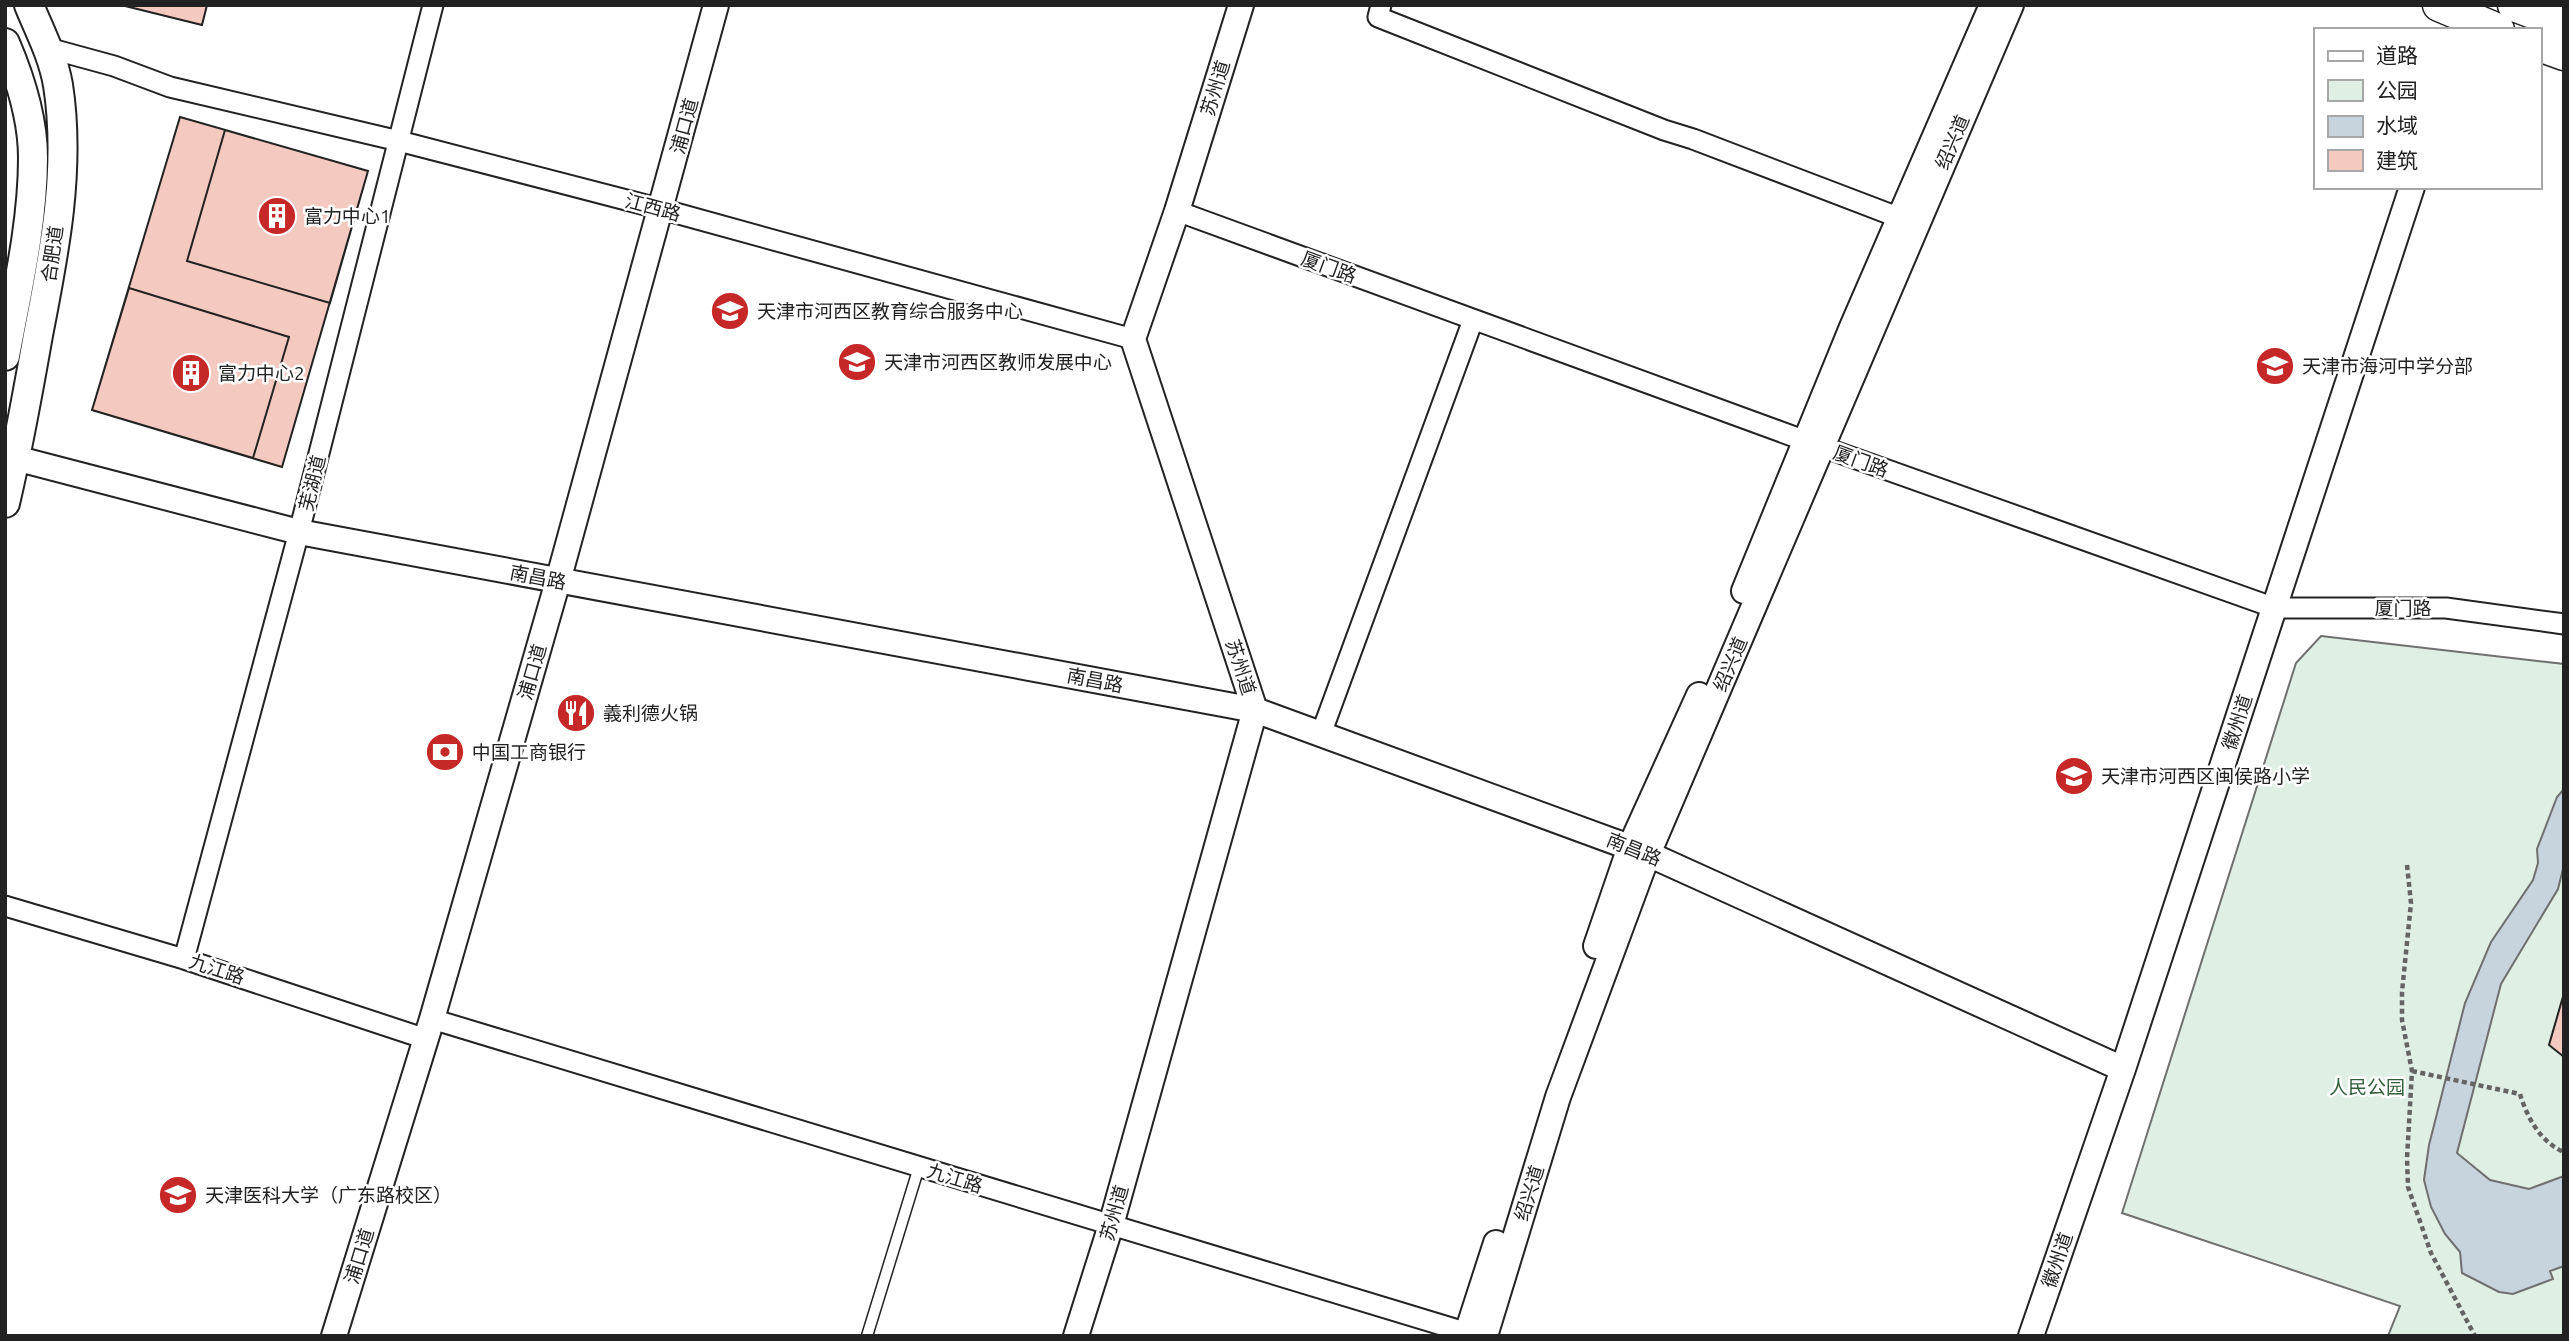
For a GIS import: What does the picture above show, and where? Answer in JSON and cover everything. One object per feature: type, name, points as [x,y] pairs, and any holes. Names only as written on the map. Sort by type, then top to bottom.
[{"type":"main road","name":"合肥道","points":[[5,503],[51,268],[60,203],[61,133],[58,98],[48,48],[29,5]]},
{"type":"main road","points":[[2439,5],[2465,24],[2487,28]]},
{"type":"main road","points":[[2514,5],[2564,24]]},
{"type":"main road","name":"合肥道","points":[[5,43],[25,100],[33,157],[28,217],[5,356]]},
{"type":"main road","points":[[2541,47],[2564,54]]},
{"type":"street","name":"芜湖道","points":[[184,958],[299,532],[433,5]]},
{"type":"street","name":"浦口道","points":[[334,1336],[429,1029],[558,580],[716,5]]},
{"type":"street","name":"苏州道","points":[[1076,1336],[1111,1225],[1255,710],[1133,339],[1177,211],[1241,5]]},
{"type":"street","points":[[1381,5],[1377,17],[1664,130],[1899,218]]},
{"type":"street","name":"绍兴道","points":[[1815,444],[1899,218],[1992,5]]},
{"type":"street","name":"绍兴道","points":[[1474,1335],[1542,1098],[1724,639],[1815,444],[2011,5]]},
{"type":"street","name":"江西路","points":[[48,48],[114,66],[170,87],[400,141],[661,209],[1133,339]]},
{"type":"street","name":"徽州道","points":[[2031,1336],[2123,1069],[2411,189]]},
{"type":"street","name":"厦门路","points":[[1177,211],[1815,444],[2275,608],[2446,608],[2564,624]]},
{"type":"street","points":[[1321,734],[1473,320]]},
{"type":"street","name":"南昌路","points":[[15,458],[299,532],[1255,710],[1639,850],[2123,1069]]},
{"type":"street","name":"九江路","points":[[5,906],[919,1167],[1474,1335]]},
{"type":"lane","points":[[867,1336],[919,1167]]},
{"type":"path","points":[[2407,864],[2411,904],[2402,992],[2402,1020],[2412,1071],[2408,1187],[2431,1253],[2475,1336]]},
{"type":"path","points":[[2412,1071],[2520,1094],[2526,1111],[2541,1135],[2555,1149],[2564,1152]]},
{"type":"green space","name":"人民公园","points":[[2321,636],[2564,664],[2564,1336],[2388,1336],[2400,1306],[2122,1213],[2296,663]]},
{"type":"water","points":[[2564,789],[2564,865],[2558,889],[2501,984],[2457,1153],[2490,1180],[2529,1189],[2564,1176],[2564,1266],[2550,1271],[2553,1279],[2513,1294],[2499,1292],[2462,1273],[2460,1252],[2445,1234],[2431,1207],[2424,1180],[2429,1145],[2465,1003],[2491,942],[2533,880],[2538,863],[2537,849],[2557,797]]},
{"type":"building","points":[[121,5],[207,5],[202,25]]},
{"type":"building","points":[[180,117],[368,171],[282,467],[92,410]]},
{"type":"building","name":"富力中心1","points":[[225,130],[368,171],[330,303],[187,261]]},
{"type":"building","name":"富力中心2","points":[[129,288],[289,337],[253,458],[92,410]]},
{"type":"building","points":[[2564,993],[2564,1057],[2549,1045]]},
{"type":"place","name":"富力中心1","points":[[277,216]]},
{"type":"place","name":"天津市河西区教育综合服务中心","points":[[730,311]]},
{"type":"place","name":"天津市河西区教师发展中心","points":[[857,362]]},
{"type":"place","name":"天津市海河中学分部","points":[[2275,366]]},
{"type":"place","name":"富力中心2","points":[[191,373]]},
{"type":"place","name":"義利德火锅","points":[[576,713]]},
{"type":"place","name":"中国工商银行","points":[[445,752]]},
{"type":"place","name":"天津市河西区闽侯路小学","points":[[2074,776]]},
{"type":"place","name":"天津医科大学（广东路校区）","points":[[178,1195]]}]
